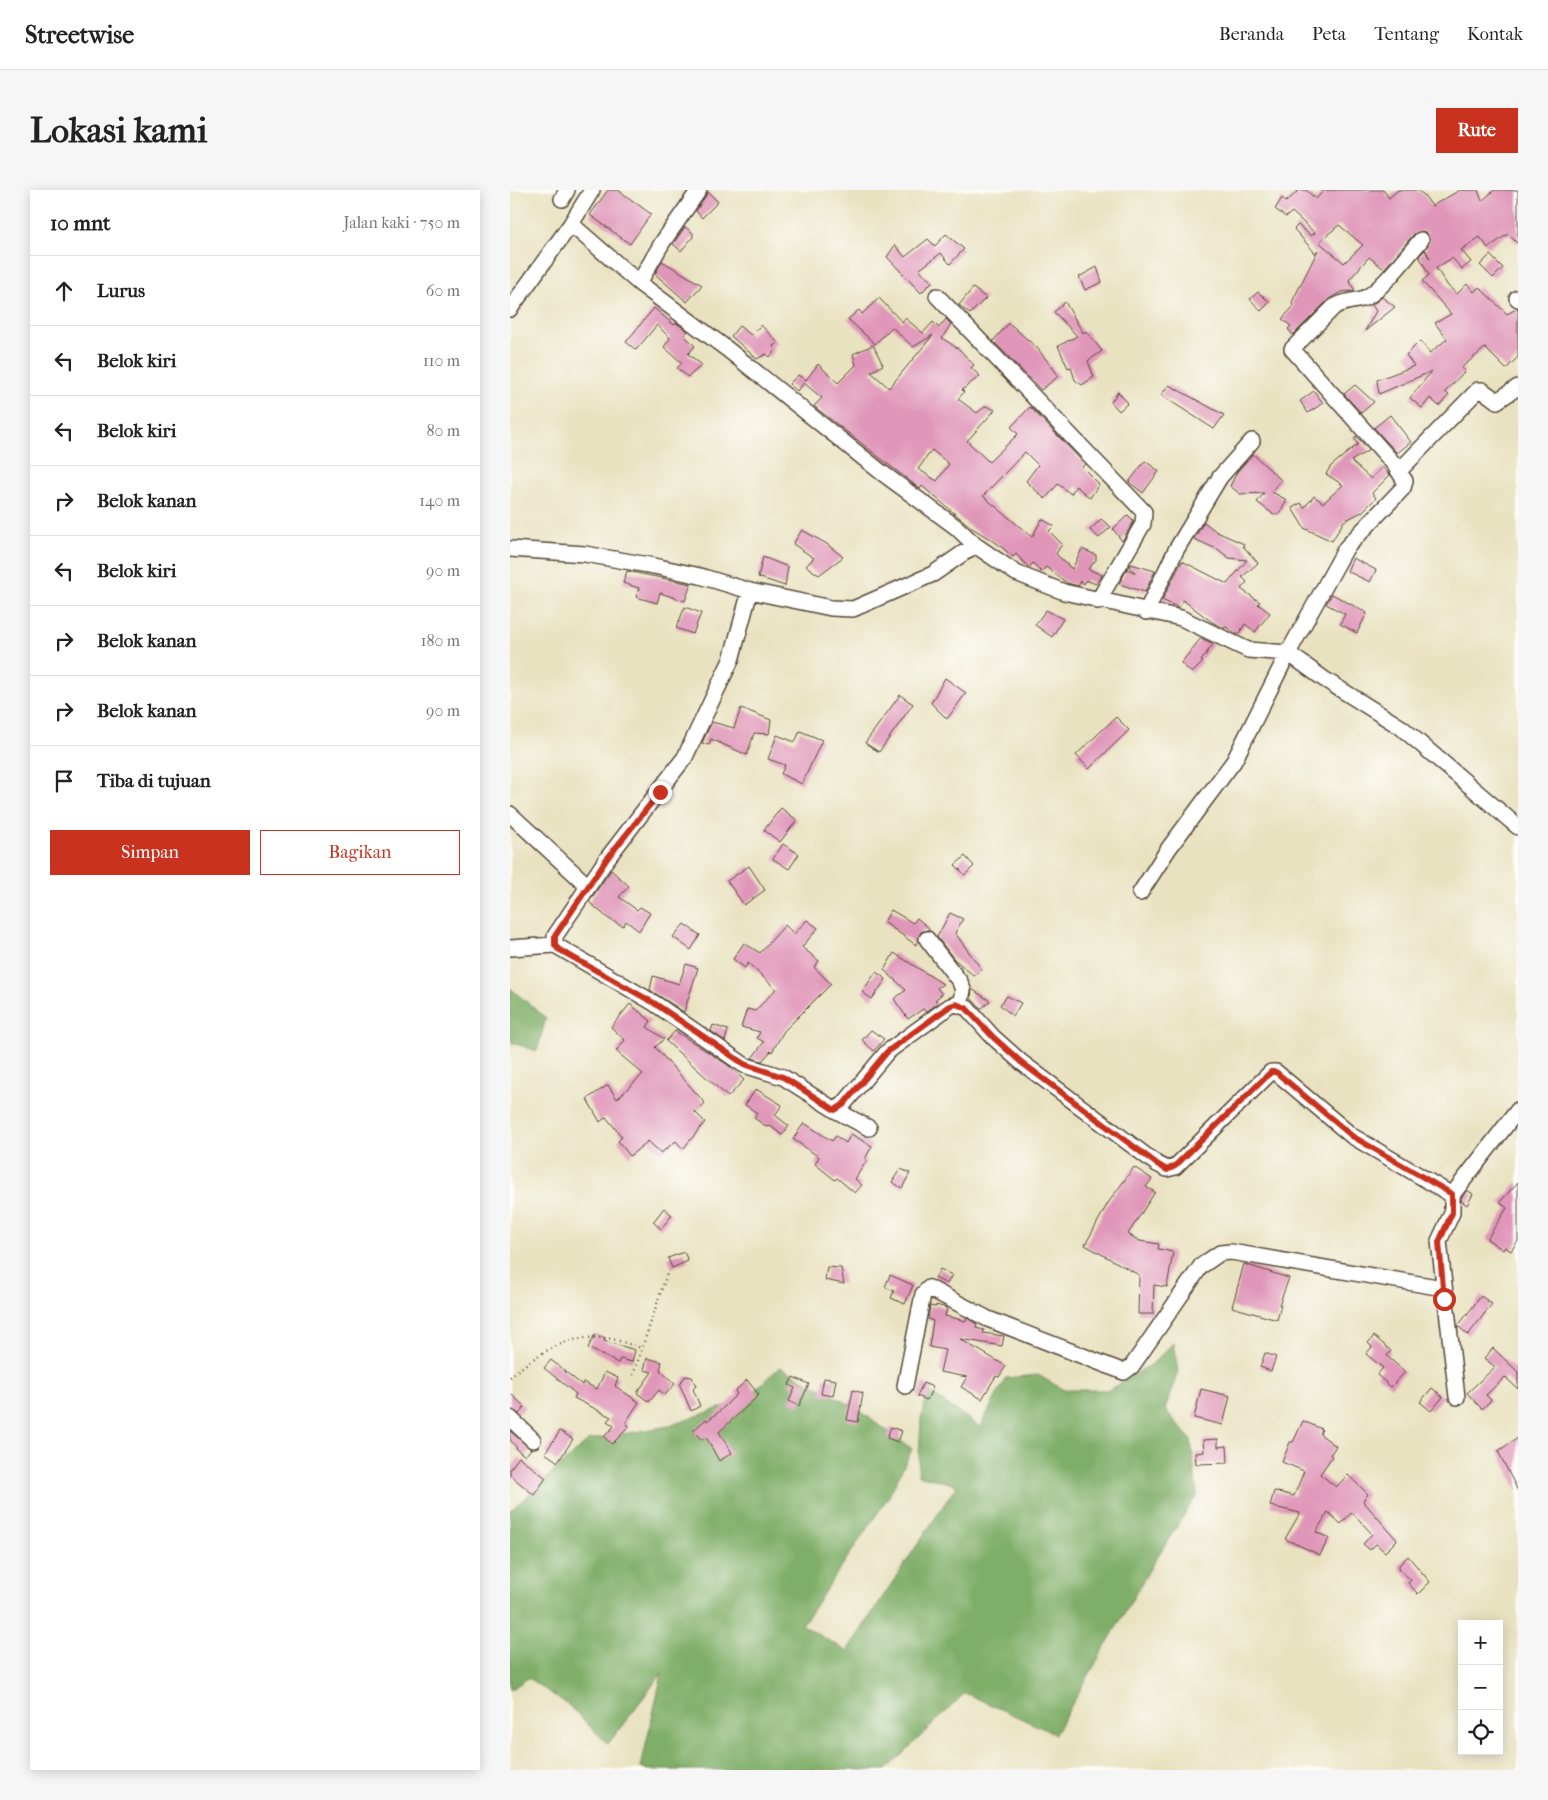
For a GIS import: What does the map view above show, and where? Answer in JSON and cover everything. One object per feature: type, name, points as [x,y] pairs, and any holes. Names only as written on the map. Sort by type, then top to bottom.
[{"type":"street","points":[[510,309],[571,224],[592,190]]},
{"type":"street","points":[[639,283],[662,242],[699,190]]},
{"type":"street","points":[[571,224],[639,283],[727,349],[975,545],[1016,572],[1064,592],[1146,612],[1181,618],[1248,650],[1288,653],[1324,680],[1402,728],[1518,827]]},
{"type":"street","points":[[1140,893],[1169,848],[1234,761],[1288,653],[1350,542],[1403,488],[1405,481],[1400,471],[1292,349],[1341,302],[1361,299],[1373,293],[1421,240]]},
{"type":"street","points":[[937,296],[1069,436],[1144,512],[1143,524],[1098,600]]},
{"type":"street","points":[[1400,471],[1478,390],[1482,390],[1497,402],[1518,387]]},
{"type":"street","points":[[1146,612],[1176,550],[1220,477],[1252,442]]},
{"type":"street","points":[[510,549],[586,554],[615,559],[700,576],[750,591],[832,608],[853,609],[933,574],[975,545]]},
{"type":"street","points":[[555,945],[555,936],[588,886],[685,757],[731,660],[750,591]]},
{"type":"street","points":[[510,814],[588,886]]},
{"type":"street","points":[[927,939],[960,982],[963,990],[960,1005]]},
{"type":"street","points":[[510,948],[555,945],[654,1003],[737,1060],[783,1077],[835,1110],[869,1128]]},
{"type":"street","points":[[835,1110],[843,1105],[887,1052],[950,1006],[960,1005],[966,1008],[993,1037],[1021,1062],[1165,1169],[1173,1168],[1273,1071],[1278,1072],[1308,1096],[1352,1136],[1452,1194]]},
{"type":"street","points":[[1457,1397],[1439,1242],[1452,1213],[1452,1194],[1467,1178],[1518,1110]]},
{"type":"street","points":[[905,1386],[923,1294],[929,1288],[988,1319],[1124,1372],[1132,1366],[1201,1266],[1220,1253],[1231,1252],[1443,1288]]},
{"type":"street","points":[[510,1418],[533,1440]]},
{"type":"path","points":[[632,1375],[668,1271]]},
{"type":"path","points":[[510,1377],[535,1356],[548,1348],[583,1338],[605,1338],[642,1348]]},
{"type":"green space","points":[[510,988],[546,1018],[537,1051],[510,1042]]},
{"type":"green space","points":[[1173,1343],[1178,1371],[1165,1409],[1191,1440],[1197,1495],[1152,1565],[1055,1734],[965,1693],[886,1770],[648,1770],[641,1767],[662,1673],[608,1744],[567,1704],[528,1678],[510,1690],[510,1511],[589,1440],[669,1426],[745,1399],[780,1367],[856,1408],[912,1449],[889,1496],[802,1625],[847,1651],[957,1485],[918,1475],[921,1419],[928,1391],[980,1427],[1006,1378],[1038,1375],[1064,1390],[1109,1390],[1152,1364]]},
{"type":"building","points":[[608,190],[618,190],[651,214],[630,244],[590,215]]},
{"type":"building","points":[[1299,190],[1306,190],[1316,199],[1324,190],[1383,190],[1389,198],[1398,190],[1417,190],[1424,195],[1432,206],[1460,190],[1478,190],[1482,201],[1494,190],[1518,190],[1518,244],[1508,234],[1488,248],[1480,237],[1461,250],[1471,262],[1462,269],[1452,258],[1436,268],[1448,286],[1457,294],[1467,284],[1474,292],[1479,287],[1507,314],[1518,308],[1518,357],[1506,369],[1485,348],[1461,368],[1465,371],[1445,392],[1449,395],[1439,406],[1430,398],[1422,408],[1410,398],[1432,371],[1379,394],[1377,380],[1414,366],[1406,355],[1420,341],[1430,353],[1447,339],[1435,323],[1451,314],[1422,281],[1429,275],[1419,256],[1425,250],[1430,259],[1425,249],[1430,241],[1427,233],[1422,231],[1414,234],[1384,269],[1369,257],[1349,280],[1355,291],[1341,292],[1329,299],[1293,335],[1288,329],[1291,326],[1282,319],[1293,307],[1292,302],[1318,250],[1315,253],[1294,229],[1298,225],[1311,236],[1315,233],[1292,212],[1286,217],[1275,209],[1282,198],[1286,202]],"holes":[[[1339,225],[1363,245],[1344,263],[1319,242]]]},
{"type":"building","points":[[708,192],[718,202],[702,218],[696,211]]},
{"type":"building","points":[[685,227],[693,233],[693,237],[681,251],[673,244]]},
{"type":"building","points":[[946,234],[964,249],[950,264],[941,253],[919,270],[932,282],[921,293],[887,257],[895,245],[905,257],[928,239],[935,246]]},
{"type":"building","points":[[1490,255],[1503,268],[1493,278],[1480,265]]},
{"type":"building","points":[[662,261],[702,285],[687,302],[655,274]]},
{"type":"building","points":[[1097,267],[1102,282],[1085,290],[1079,277]]},
{"type":"building","points":[[973,288],[986,298],[970,314],[959,305]]},
{"type":"building","points":[[1258,292],[1270,302],[1261,311],[1250,299]]},
{"type":"building","points":[[1382,297],[1395,307],[1365,331],[1376,311],[1372,305]]},
{"type":"building","points":[[879,298],[902,322],[905,318],[923,333],[933,322],[939,328],[946,319],[951,324],[942,338],[960,350],[974,365],[971,368],[980,376],[962,390],[964,392],[958,399],[977,413],[986,406],[995,410],[967,441],[989,462],[1018,434],[1011,427],[1030,407],[1085,464],[1082,467],[1099,484],[1090,498],[1076,486],[1071,494],[1058,484],[1045,499],[1026,481],[1038,465],[1025,452],[983,496],[1032,537],[1042,519],[1054,526],[1049,531],[1062,544],[1056,554],[1072,569],[1082,549],[1096,555],[1096,560],[1088,569],[1102,575],[1096,584],[1086,580],[1084,584],[1081,581],[1078,586],[1067,583],[1046,567],[1041,572],[1033,563],[1029,568],[1016,554],[1013,557],[998,544],[972,528],[922,486],[920,489],[820,411],[814,406],[822,398],[804,383],[797,391],[789,384],[798,375],[806,380],[818,364],[838,383],[856,365],[853,354],[873,345],[883,365],[871,372],[889,388],[933,335],[913,347],[892,327],[875,344],[848,319],[859,310],[862,314]],"holes":[[[932,450],[949,464],[937,481],[918,469]]]},
{"type":"building","points":[[1065,302],[1083,333],[1086,331],[1102,351],[1088,361],[1094,377],[1082,385],[1075,380],[1071,367],[1068,368],[1058,346],[1077,336],[1054,312]]},
{"type":"building","points":[[654,308],[674,325],[676,323],[688,331],[684,335],[695,346],[688,354],[702,365],[688,377],[677,368],[682,363],[664,347],[670,338],[657,325],[636,350],[626,342]]},
{"type":"building","points":[[1009,323],[1038,349],[1059,376],[1041,390],[993,341]]},
{"type":"building","points":[[761,325],[778,343],[773,346],[775,350],[770,357],[766,354],[757,359],[731,336],[739,326],[751,335]]},
{"type":"building","points":[[1169,385],[1224,415],[1214,429],[1161,395]]},
{"type":"building","points":[[1355,385],[1374,402],[1361,413],[1344,394]]},
{"type":"building","points":[[1314,391],[1323,403],[1308,413],[1300,401]]},
{"type":"building","points":[[1118,392],[1128,403],[1119,411],[1111,402]]},
{"type":"building","points":[[1390,415],[1411,442],[1397,453],[1374,428]]},
{"type":"building","points":[[1356,436],[1369,450],[1351,461],[1371,479],[1382,467],[1390,475],[1372,493],[1376,498],[1362,512],[1344,521],[1332,541],[1304,528],[1292,508],[1301,503],[1304,508],[1314,496],[1323,503],[1343,485],[1326,474],[1331,466],[1358,444],[1354,438]]},
{"type":"building","points":[[1253,454],[1281,480],[1272,492],[1287,500],[1279,514],[1273,514],[1257,502],[1264,493],[1240,494],[1230,486],[1237,472]]},
{"type":"building","points":[[1145,461],[1159,471],[1143,493],[1129,482]]},
{"type":"building","points":[[1128,515],[1134,521],[1122,541],[1113,529]]},
{"type":"building","points":[[1101,519],[1111,527],[1099,538],[1090,530]]},
{"type":"building","points":[[1204,522],[1217,532],[1244,544],[1243,546],[1258,563],[1242,577],[1247,582],[1241,589],[1260,602],[1258,604],[1270,613],[1255,632],[1245,624],[1238,635],[1226,627],[1224,628],[1212,622],[1183,600],[1179,608],[1162,600],[1182,561],[1227,584],[1247,560],[1229,558],[1219,550],[1194,539]]},
{"type":"building","points":[[802,530],[827,544],[843,557],[819,575],[806,566],[814,558],[793,544]]},
{"type":"building","points":[[763,557],[788,567],[785,586],[758,577]]},
{"type":"building","points":[[1353,558],[1376,570],[1370,582],[1347,571]]},
{"type":"building","points":[[1131,564],[1155,571],[1145,592],[1119,584],[1127,569],[1136,573],[1129,567]]},
{"type":"building","points":[[627,571],[691,584],[685,601],[660,593],[657,603],[636,597],[639,588],[623,583]]},
{"type":"building","points":[[1332,594],[1367,613],[1357,633],[1340,624],[1345,614],[1326,604]]},
{"type":"building","points":[[685,607],[701,613],[693,634],[676,628]]},
{"type":"building","points":[[1046,610],[1063,619],[1052,637],[1035,625]]},
{"type":"building","points":[[1201,638],[1213,644],[1201,661],[1203,662],[1192,673],[1181,663]]},
{"type":"building","points":[[945,678],[966,693],[947,719],[931,703]]},
{"type":"building","points":[[900,695],[913,704],[879,752],[865,743]]},
{"type":"building","points":[[741,708],[771,720],[769,734],[754,733],[747,755],[711,739],[709,745],[702,743],[712,722],[734,728]]},
{"type":"building","points":[[1116,717],[1129,730],[1089,769],[1076,755]]},
{"type":"building","points":[[800,731],[822,740],[802,784],[781,774],[785,765],[768,759],[777,735],[795,742]]},
{"type":"building","points":[[781,808],[797,820],[780,842],[764,830]]},
{"type":"building","points":[[783,844],[799,854],[789,869],[773,859]]},
{"type":"building","points":[[965,856],[974,866],[965,875],[955,865]]},
{"type":"building","points":[[749,866],[765,890],[744,905],[727,881]]},
{"type":"building","points":[[611,870],[629,886],[619,897],[637,910],[640,907],[650,913],[639,931],[626,921],[623,926],[609,919],[589,902]]},
{"type":"building","points":[[891,910],[913,923],[917,918],[930,929],[921,932],[916,945],[884,922]]},
{"type":"building","points":[[950,913],[963,919],[955,933],[982,970],[974,976],[954,959],[937,937]]},
{"type":"building","points":[[807,920],[818,928],[802,947],[819,961],[814,967],[831,984],[784,1031],[772,1052],[762,1061],[752,1058],[764,1042],[757,1038],[760,1032],[741,1027],[747,1009],[755,1011],[776,989],[748,963],[745,968],[733,959],[744,943],[760,953],[785,925],[794,934]]},
{"type":"building","points":[[684,924],[700,935],[691,950],[673,937]]},
{"type":"building","points":[[894,953],[943,984],[937,988],[942,994],[935,1000],[938,1003],[926,1012],[923,1009],[908,1019],[894,999],[906,990],[884,970]]},
{"type":"building","points":[[686,964],[698,968],[684,1012],[650,990],[653,976],[679,984]]},
{"type":"building","points":[[876,972],[886,979],[872,999],[862,992]]},
{"type":"building","points":[[972,989],[990,1001],[981,1009],[971,998]]},
{"type":"building","points":[[1007,996],[1021,1003],[1013,1016],[1000,1005]]},
{"type":"building","points":[[630,1004],[651,1021],[647,1027],[664,1039],[655,1047],[705,1103],[695,1112],[705,1122],[683,1149],[676,1141],[661,1153],[648,1141],[630,1156],[618,1141],[622,1137],[606,1117],[600,1122],[587,1099],[608,1085],[617,1099],[643,1074],[616,1051],[625,1040],[611,1027]]},
{"type":"building","points":[[713,1025],[728,1030],[725,1041],[711,1031]]},
{"type":"building","points":[[871,1030],[884,1039],[874,1051],[862,1040]]},
{"type":"building","points":[[675,1031],[728,1065],[744,1080],[728,1097],[666,1041]]},
{"type":"building","points":[[756,1089],[782,1105],[775,1115],[789,1126],[782,1135],[769,1125],[767,1127],[754,1118],[757,1113],[745,1105]]},
{"type":"building","points":[[804,1123],[832,1141],[836,1136],[846,1143],[851,1134],[872,1146],[865,1159],[867,1160],[855,1179],[862,1185],[855,1193],[837,1178],[835,1180],[815,1164],[819,1157],[793,1139]]},
{"type":"building","points":[[1134,1167],[1152,1179],[1146,1187],[1155,1192],[1128,1234],[1140,1241],[1159,1244],[1158,1249],[1173,1252],[1167,1287],[1154,1285],[1153,1314],[1138,1314],[1139,1275],[1085,1245],[1108,1203]]},
{"type":"building","points":[[900,1169],[910,1173],[902,1188],[892,1182]]},
{"type":"building","points":[[1518,1182],[1518,1241],[1511,1251],[1505,1247],[1503,1250],[1487,1239],[1507,1208],[1500,1202]]},
{"type":"building","points":[[1467,1190],[1473,1194],[1467,1205],[1461,1201],[1461,1198]]},
{"type":"building","points":[[664,1208],[672,1215],[661,1229],[653,1222]]},
{"type":"building","points":[[684,1252],[688,1261],[672,1268],[668,1258]]},
{"type":"building","points":[[1244,1264],[1289,1278],[1279,1305],[1281,1305],[1277,1320],[1232,1307]]},
{"type":"building","points":[[827,1267],[841,1268],[844,1284],[825,1280]]},
{"type":"building","points":[[940,1269],[952,1275],[947,1284],[935,1278]]},
{"type":"building","points":[[890,1275],[913,1285],[905,1304],[891,1298],[894,1291],[885,1287]]},
{"type":"building","points":[[1481,1296],[1492,1304],[1468,1335],[1458,1326]]},
{"type":"building","points":[[936,1305],[947,1308],[945,1316],[966,1321],[967,1318],[977,1324],[976,1328],[984,1330],[983,1333],[1004,1336],[1002,1346],[960,1339],[1006,1366],[999,1377],[996,1376],[982,1399],[961,1387],[967,1377],[940,1372],[945,1350],[929,1347],[933,1321],[928,1319],[930,1306],[936,1307]]},
{"type":"building","points":[[595,1334],[605,1338],[604,1341],[635,1350],[632,1362],[620,1359],[618,1363],[588,1348]]},
{"type":"building","points":[[1374,1336],[1391,1351],[1387,1356],[1405,1372],[1391,1387],[1377,1375],[1383,1368],[1366,1354],[1372,1347],[1368,1343]]},
{"type":"building","points":[[1493,1348],[1518,1372],[1518,1389],[1505,1377],[1486,1395],[1491,1400],[1482,1409],[1467,1393],[1495,1367],[1484,1358]]},
{"type":"building","points":[[1265,1353],[1276,1357],[1271,1371],[1260,1367]]},
{"type":"building","points":[[647,1358],[662,1362],[660,1370],[675,1384],[665,1395],[659,1390],[649,1402],[637,1393],[652,1372],[644,1370]]},
{"type":"building","points":[[551,1360],[582,1385],[583,1382],[597,1389],[605,1372],[618,1378],[615,1386],[639,1402],[626,1422],[629,1427],[612,1444],[604,1437],[614,1426],[607,1421],[611,1417],[574,1398],[576,1394],[544,1368]]},
{"type":"building","points":[[685,1376],[692,1377],[696,1386],[693,1389],[700,1406],[691,1411],[680,1385]]},
{"type":"building","points":[[793,1377],[809,1384],[799,1406],[789,1401],[795,1388],[789,1385]]},
{"type":"building","points":[[824,1378],[836,1380],[833,1396],[821,1394]]},
{"type":"building","points":[[747,1380],[759,1395],[719,1432],[732,1453],[719,1461],[706,1437],[702,1440],[693,1431],[706,1419],[707,1421],[721,1410],[737,1394],[735,1391]]},
{"type":"building","points":[[923,1383],[933,1387],[927,1400],[917,1396]]},
{"type":"building","points":[[1432,1388],[1443,1397],[1431,1411],[1420,1402]]},
{"type":"building","points":[[1201,1389],[1230,1396],[1223,1425],[1194,1418]]},
{"type":"building","points":[[853,1390],[863,1393],[858,1422],[847,1420]]},
{"type":"building","points":[[510,1393],[525,1407],[519,1414],[510,1409]]},
{"type":"building","points":[[1303,1421],[1322,1429],[1320,1434],[1336,1446],[1330,1455],[1332,1457],[1320,1474],[1336,1487],[1348,1475],[1368,1494],[1363,1501],[1397,1540],[1385,1552],[1376,1544],[1370,1550],[1363,1544],[1372,1534],[1352,1512],[1341,1524],[1328,1512],[1316,1532],[1329,1538],[1320,1555],[1285,1539],[1300,1513],[1270,1506],[1274,1491],[1294,1496],[1304,1471],[1282,1462],[1290,1442],[1293,1442]]},
{"type":"building","points":[[891,1427],[902,1431],[898,1442],[887,1438]]},
{"type":"building","points":[[510,1431],[531,1449],[525,1456],[516,1449],[510,1440]]},
{"type":"building","points":[[560,1431],[573,1439],[558,1462],[545,1453]]},
{"type":"building","points":[[1518,1438],[1518,1491],[1498,1451]]},
{"type":"building","points":[[1218,1439],[1218,1447],[1227,1446],[1228,1463],[1196,1464],[1195,1453],[1204,1452],[1203,1440]]},
{"type":"building","points":[[519,1457],[546,1478],[534,1495],[510,1475],[510,1469]]},
{"type":"building","points":[[1408,1556],[1430,1582],[1418,1594],[1408,1583],[1411,1580],[1399,1569],[1399,1565]]},
{"type":"route","points":[[660,792],[606,860],[555,936],[555,945],[558,949],[654,1003],[723,1052],[744,1064],[783,1077],[835,1110],[843,1105],[887,1052],[950,1006],[954,1004],[960,1005],[966,1008],[993,1037],[1021,1062],[1167,1170],[1172,1169],[1251,1094],[1271,1072],[1278,1072],[1352,1136],[1452,1194],[1452,1213],[1439,1242],[1444,1299]]}]
